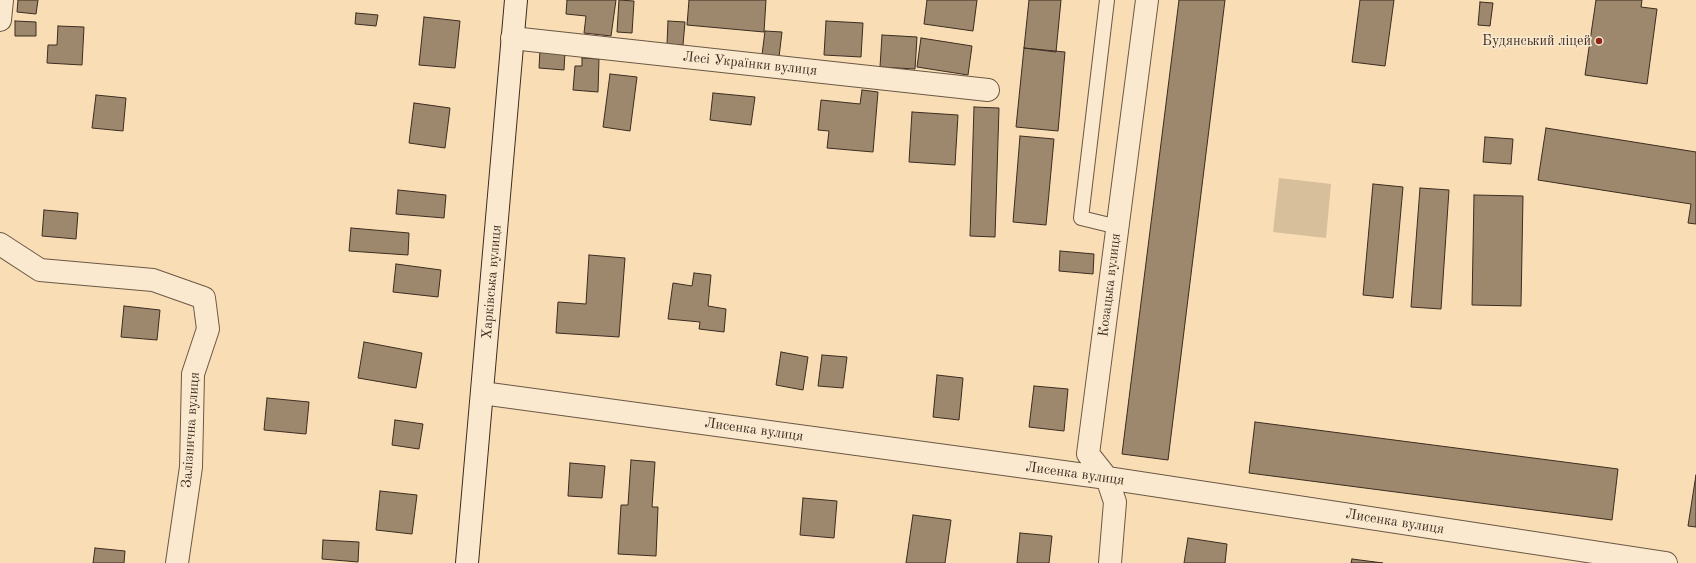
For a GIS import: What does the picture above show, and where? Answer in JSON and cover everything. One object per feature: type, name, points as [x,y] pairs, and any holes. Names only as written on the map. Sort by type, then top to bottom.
[{"type":"street","points":[[0,20],[2,0]]},
{"type":"street","name":"Харківська вулиця","points":[[467,563],[516,0]]},
{"type":"street","name":"Козацька вулиця","points":[[1110,563],[1116,502],[1107,478],[1088,454],[1147,0]]},
{"type":"street","name":"Лесі Українки вулиця","points":[[512,38],[988,90]]},
{"type":"street","name":"Залізнична вулиця","points":[[0,244],[40,270],[153,280],[204,298],[208,329],[192,374],[191,467],[177,563]]},
{"type":"street","name":"Лисенка вулиця","points":[[482,393],[1107,478],[1666,563]]},
{"type":"lane","points":[[1107,0],[1081,218],[1118,227]]},
{"type":"shaded area","points":[[1279,178],[1331,184],[1326,238],[1273,232]]},
{"type":"building","points":[[18,0],[38,0],[36,14],[17,12]]},
{"type":"building","points":[[567,0],[616,0],[611,36],[584,33],[586,16],[566,14]]},
{"type":"building","points":[[619,0],[634,1],[632,33],[617,32]]},
{"type":"building","points":[[689,0],[766,0],[764,32],[687,25]]},
{"type":"building","points":[[927,0],[977,0],[973,31],[924,24]]},
{"type":"building","points":[[1029,0],[1061,0],[1056,52],[1024,48]]},
{"type":"building","points":[[1179,0],[1225,0],[1168,460],[1122,454]]},
{"type":"building","points":[[1360,0],[1394,0],[1385,66],[1352,62]]},
{"type":"building","name":"Будянський ліцей","points":[[1596,0],[1642,0],[1641,7],[1657,9],[1647,84],[1585,75]]},
{"type":"building","points":[[1480,2],[1493,3],[1490,26],[1478,25]]},
{"type":"building","points":[[356,13],[378,15],[376,26],[355,24]]},
{"type":"building","points":[[424,17],[460,21],[455,68],[419,65]]},
{"type":"building","points":[[15,21],[36,22],[36,36],[15,36]]},
{"type":"building","points":[[668,21],[685,22],[683,45],[667,44]]},
{"type":"building","points":[[826,21],[863,23],[861,57],[824,55]]},
{"type":"building","points":[[58,26],[84,27],[82,65],[47,63],[48,45],[57,45]]},
{"type":"building","points":[[765,31],[782,32],[779,57],[762,55]]},
{"type":"building","points":[[882,35],[917,37],[915,69],[880,67]]},
{"type":"building","points":[[921,38],[972,46],[968,75],[917,67]]},
{"type":"building","points":[[1024,48],[1065,52],[1058,131],[1016,127]]},
{"type":"building","points":[[540,50],[565,52],[564,70],[539,68]]},
{"type":"building","points":[[582,58],[599,59],[598,92],[573,90],[575,66],[582,66]]},
{"type":"building","points":[[610,74],[637,77],[630,131],[603,127]]},
{"type":"building","points":[[862,90],[878,92],[873,152],[827,148],[829,131],[818,130],[821,100],[860,104]]},
{"type":"building","points":[[713,93],[755,97],[751,125],[710,120]]},
{"type":"building","points":[[96,95],[126,98],[123,131],[92,128]]},
{"type":"building","points":[[414,103],[450,108],[445,148],[409,143]]},
{"type":"building","points":[[974,107],[999,108],[995,237],[970,236]]},
{"type":"building","points":[[912,112],[958,115],[955,165],[909,162]]},
{"type":"building","points":[[1546,128],[1696,152],[1696,224],[1688,223],[1691,204],[1538,180]]},
{"type":"building","points":[[1020,136],[1054,139],[1046,225],[1013,222]]},
{"type":"building","points":[[1485,137],[1513,139],[1511,164],[1483,162]]},
{"type":"building","points":[[1373,184],[1403,187],[1393,298],[1363,295]]},
{"type":"building","points":[[1420,188],[1449,190],[1441,309],[1411,307]]},
{"type":"building","points":[[398,190],[446,195],[444,218],[396,214]]},
{"type":"building","points":[[1474,195],[1523,196],[1521,306],[1472,305]]},
{"type":"building","points":[[44,210],[78,213],[76,239],[42,236]]},
{"type":"building","points":[[351,228],[409,233],[408,255],[349,251]]},
{"type":"building","points":[[1060,251],[1094,254],[1093,274],[1059,271]]},
{"type":"building","points":[[589,255],[625,258],[619,337],[556,333],[558,302],[586,304]]},
{"type":"building","points":[[396,264],[441,270],[438,297],[393,292]]},
{"type":"building","points":[[694,273],[711,275],[708,306],[726,309],[724,332],[699,329],[700,322],[668,319],[673,283],[692,286]]},
{"type":"building","points":[[124,306],[160,310],[157,340],[121,337]]},
{"type":"building","points":[[364,342],[422,353],[416,388],[358,378]]},
{"type":"building","points":[[781,352],[808,357],[803,390],[776,385]]},
{"type":"building","points":[[822,355],[847,357],[843,388],[818,386]]},
{"type":"building","points":[[937,375],[963,378],[959,420],[933,417]]},
{"type":"building","points":[[1034,386],[1068,389],[1064,431],[1029,427]]},
{"type":"building","points":[[267,398],[309,402],[306,434],[264,430]]},
{"type":"building","points":[[395,420],[423,424],[419,449],[392,445]]},
{"type":"building","points":[[1255,422],[1618,469],[1612,520],[1249,473]]},
{"type":"building","points":[[631,460],[655,462],[652,507],[658,507],[656,556],[618,554],[621,505],[628,505]]},
{"type":"building","points":[[570,463],[605,466],[602,498],[568,496]]},
{"type":"building","points":[[1696,475],[1696,527],[1688,526]]},
{"type":"building","points":[[380,491],[417,495],[412,534],[376,530]]},
{"type":"building","points":[[803,498],[837,501],[834,538],[800,535]]},
{"type":"building","points":[[913,515],[951,520],[945,563],[906,563]]},
{"type":"building","points":[[1020,533],[1052,536],[1049,563],[1017,563]]},
{"type":"building","points":[[1188,538],[1227,544],[1225,563],[1184,563]]},
{"type":"building","points":[[323,540],[359,542],[358,562],[322,559]]},
{"type":"building","points":[[95,548],[125,551],[124,563],[93,563]]},
{"type":"building","points":[[1352,559],[1383,563],[1351,563]]},
{"type":"place","name":"Будянський ліцей","points":[[1599,41]]}]
